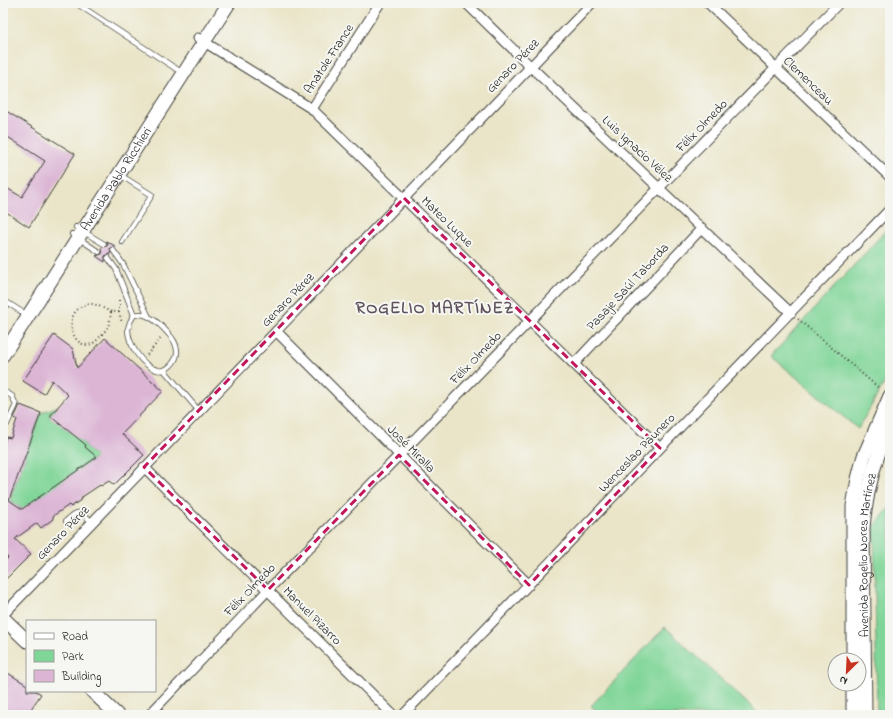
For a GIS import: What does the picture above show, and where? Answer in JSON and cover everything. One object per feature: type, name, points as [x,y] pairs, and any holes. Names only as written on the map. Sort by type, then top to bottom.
[{"type":"main road","name":"Avenida Pablo Ricchieri","points":[[3,342],[22,312],[118,174],[200,41],[221,3]]},
{"type":"main road","name":"Avenida Pablo Ricchieri","points":[[3,355],[77,232],[178,70],[229,3]]},
{"type":"main road","name":"Avenida Rogelio Nores Martínez","points":[[853,652],[853,506],[864,456],[890,396]]},
{"type":"main road","name":"Avenida Rogelio Nores Martínez","points":[[865,715],[863,528],[873,468],[890,423]]},
{"type":"main road","points":[[4,613],[26,630]]},
{"type":"main road","points":[[4,613],[26,640]]},
{"type":"main road","points":[[82,692],[106,715]]},
{"type":"main road","points":[[93,692],[117,715]]},
{"type":"main road","points":[[853,692],[853,715]]},
{"type":"street","name":"Anatole France","points":[[312,109],[380,3]]},
{"type":"street","name":"Luis Ignacio Vélez","points":[[466,3],[531,67],[791,313]]},
{"type":"street","name":"Genaro Pérez","points":[[4,613],[592,3]]},
{"type":"street","name":"Clemenceau","points":[[708,3],[890,177]]},
{"type":"street","name":"Félix Olmedo","points":[[148,715],[839,3]]},
{"type":"street","name":"Mateo Luque","points":[[200,41],[312,109],[660,448]]},
{"type":"street","name":"Wenceslao Paunero","points":[[403,715],[890,209]]},
{"type":"street","name":"Pasaje Saúl Taborda","points":[[574,364],[702,228]]},
{"type":"street","name":"José Miralla","points":[[276,331],[529,585]]},
{"type":"street","name":"Manuel Pizarro","points":[[144,467],[393,715]]},
{"type":"lane","points":[[76,3],[178,70]]},
{"type":"lane","points":[[118,174],[152,195],[122,242]]},
{"type":"lane","points":[[77,232],[104,244]]},
{"type":"lane","points":[[77,232],[99,252]]},
{"type":"lane","points":[[108,258],[116,269],[134,315],[129,327],[130,341],[135,352],[143,361],[158,370],[164,370],[175,360],[178,352],[175,342],[166,331],[148,315],[123,264],[113,250]]},
{"type":"lane","points":[[3,300],[22,312]]},
{"type":"lane","points":[[134,315],[148,315]]},
{"type":"lane","points":[[164,370],[199,411]]},
{"type":"lane","points":[[3,391],[12,396],[16,405],[3,430]]},
{"type":"lane","points":[[66,521],[74,513],[82,513],[92,522]]},
{"type":"path","points":[[119,297],[119,312],[122,323],[129,327]]},
{"type":"path","points":[[111,312],[109,327],[93,344],[82,344],[72,333],[70,327],[72,320],[76,312],[81,308],[90,304],[97,305],[111,312],[119,312]]},
{"type":"path","points":[[791,313],[890,396]]},
{"type":"path","points":[[143,361],[166,331]]},
{"type":"highlighted area","points":[[404,198],[660,448],[529,585],[399,455],[268,590],[144,467]]},
{"type":"green space","points":[[890,226],[890,373],[858,429],[771,356]]},
{"type":"green space","points":[[58,406],[49,417],[53,421],[55,419],[86,445],[85,447],[96,456],[90,462],[23,510],[11,501],[11,496],[41,413]]},
{"type":"green space","points":[[890,507],[890,715],[877,715],[874,527]]},
{"type":"green space","points":[[665,627],[760,715],[601,715],[591,706]]},
{"type":"building","points":[[3,109],[75,154],[29,227],[3,210],[3,186],[22,197],[45,161],[3,134]]},
{"type":"building","points":[[106,241],[115,246],[110,248],[111,253],[105,256],[105,262],[96,256],[102,254],[102,247],[107,246],[108,244]]},
{"type":"building","points":[[54,335],[73,349],[77,368],[105,338],[163,391],[122,434],[144,455],[114,485],[109,481],[101,486],[100,485],[82,497],[82,499],[71,507],[69,505],[53,516],[53,519],[41,528],[37,523],[15,539],[31,554],[3,582],[3,563],[8,558],[3,553],[3,446],[6,437],[11,438],[17,419],[14,418],[20,405],[41,413],[9,500],[22,509],[97,457],[85,447],[86,445],[50,416],[68,395],[52,380],[44,394],[23,381]]},
{"type":"building","points":[[3,670],[26,684],[26,692],[38,692],[41,694],[27,715],[3,715]]},
{"type":"district","name":"ROGELIO MARTÍNEZ","points":[[435,308]]}]
